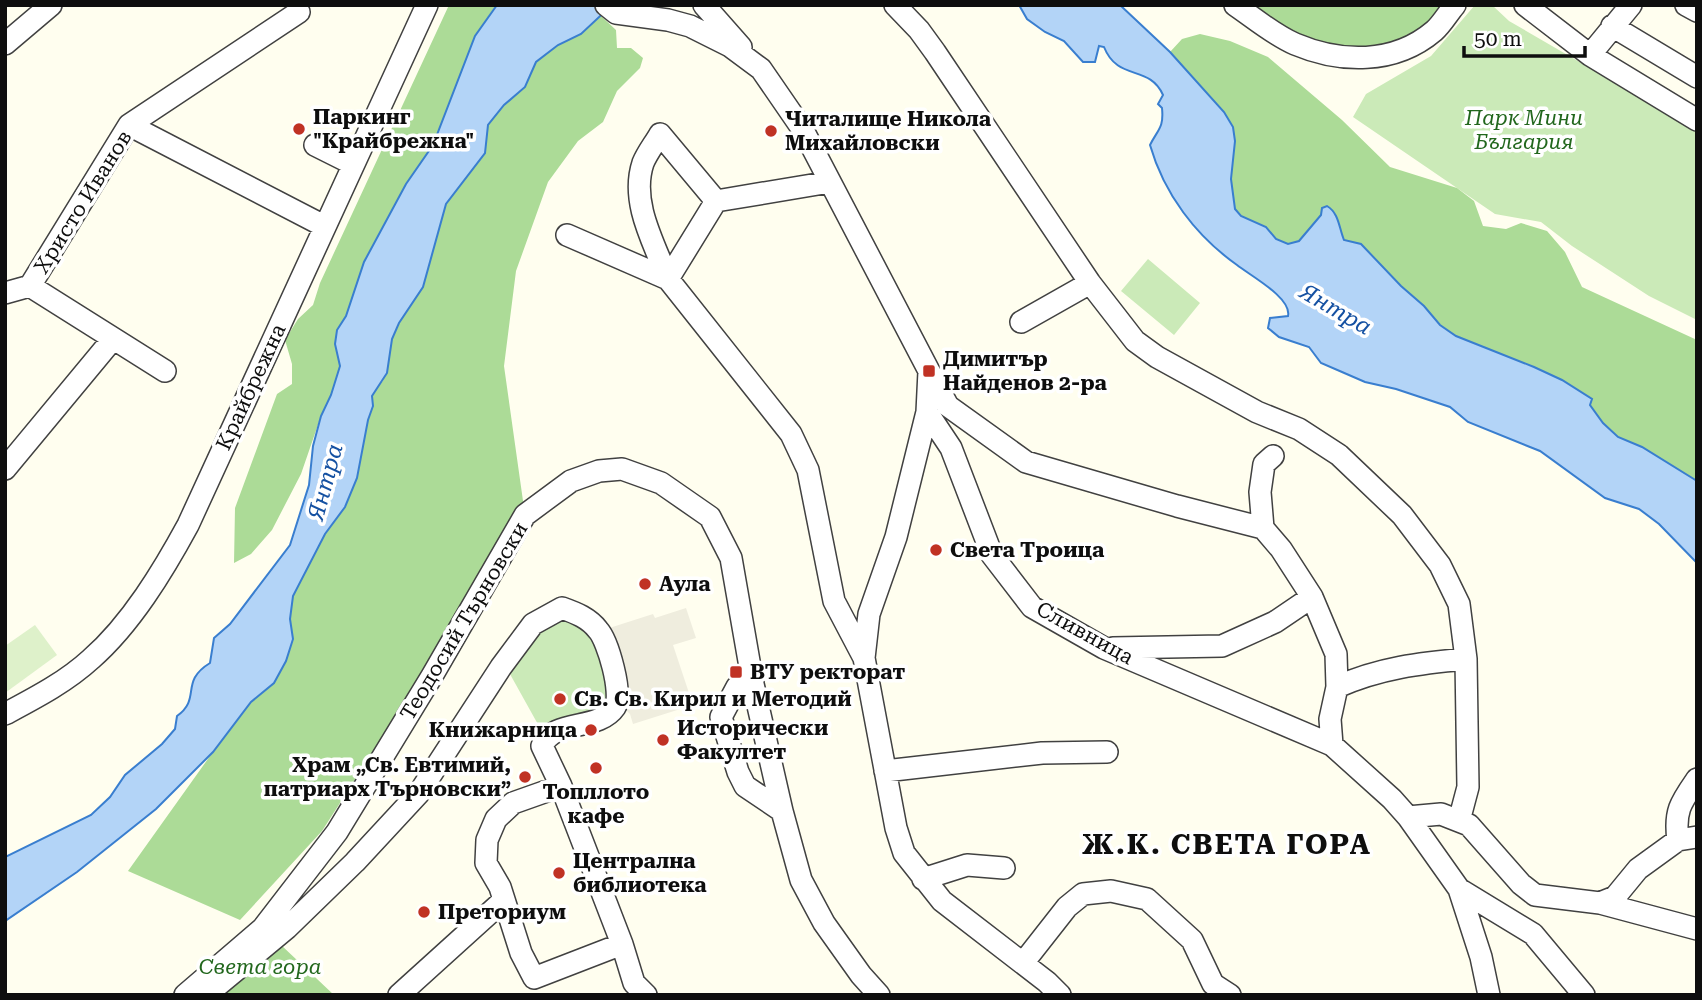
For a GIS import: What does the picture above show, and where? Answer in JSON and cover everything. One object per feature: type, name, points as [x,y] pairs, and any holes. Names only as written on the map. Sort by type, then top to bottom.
[{"type":"street","points":[[5,44],[51,5]]},
{"type":"street","name":"Крайбрежна","points":[[5,714],[41,695],[91,660],[160,577],[188,525],[427,5]]},
{"type":"street","points":[[704,5],[761,69],[803,130],[948,407],[1026,462],[1263,528],[1281,549],[1312,597],[1336,654],[1337,687],[1330,719],[1332,745]]},
{"type":"street","points":[[895,5],[935,52],[1090,283],[1136,341],[1257,412],[1299,429],[1339,455],[1402,515],[1440,565],[1460,604],[1466,659],[1468,787],[1459,821]]},
{"type":"street","points":[[1235,5],[1293,43],[1337,58],[1348,58],[1380,57],[1406,49],[1434,30],[1455,5]]},
{"type":"street","points":[[1525,5],[1590,55],[1697,120]]},
{"type":"street","points":[[1590,55],[1631,5]]},
{"type":"street","points":[[1686,5],[1697,11]]},
{"type":"street","points":[[611,9],[690,26],[730,46],[761,69]]},
{"type":"street","name":"Христо Иванов","points":[[5,293],[30,286],[129,125],[299,12]]},
{"type":"street","points":[[1612,26],[1697,77]]},
{"type":"street","points":[[129,125],[324,226]]},
{"type":"street","points":[[716,201],[660,134],[644,162],[639,186],[643,217],[668,279],[790,434],[808,470],[834,601],[864,658]]},
{"type":"street","points":[[315,145],[352,164]]},
{"type":"street","points":[[668,279],[716,201],[830,182]]},
{"type":"street","points":[[567,235],[668,279]]},
{"type":"street","points":[[1021,322],[1090,283]]},
{"type":"street","points":[[30,286],[165,371]]},
{"type":"street","points":[[5,469],[112,340]]},
{"type":"street","points":[[929,371],[927,412],[896,537],[869,614],[864,658],[885,771],[904,853],[923,880],[942,901],[1060,995]]},
{"type":"street","name":"Сливница","points":[[927,412],[951,448],[992,555],[1032,607],[1104,648],[1332,745],[1392,799],[1459,889],[1481,957],[1489,995]]},
{"type":"street","points":[[1263,528],[1260,492],[1264,464],[1273,456]]},
{"type":"street","name":"Теодосий Търновски","points":[[185,995],[263,928],[337,832],[526,515],[570,481],[599,471],[622,469],[661,483],[710,517],[731,558],[753,684],[801,880],[824,923],[861,975],[879,995]]},
{"type":"street","points":[[1104,648],[1223,646],[1275,622],[1312,597]]},
{"type":"street","points":[[206,995],[287,928],[355,862],[410,803],[533,624],[562,608],[585,617],[600,631],[617,680],[616,705],[608,714],[550,734],[542,746],[561,786],[622,944],[634,983],[646,995]]},
{"type":"street","points":[[1337,687],[1364,675],[1410,664],[1466,659]]},
{"type":"street","points":[[753,684],[737,687],[721,717],[738,772],[746,786],[782,811]]},
{"type":"street","points":[[885,771],[1042,753],[1107,751]]},
{"type":"street","points":[[1600,903],[1615,897],[1638,869],[1687,839],[1675,820],[1680,804],[1697,779]]},
{"type":"street","points":[[561,786],[513,803],[496,819],[487,840],[486,863],[505,900],[521,953],[534,978],[622,944]]},
{"type":"street","points":[[1408,817],[1441,814],[1469,825],[1521,884],[1535,895],[1600,903],[1697,929]]},
{"type":"street","points":[[923,880],[967,865],[1004,868]]},
{"type":"street","points":[[1459,889],[1533,934],[1584,995]]},
{"type":"street","points":[[1023,963],[1067,907],[1083,894],[1111,891],[1146,899],[1192,940],[1213,984],[1230,995]]},
{"type":"street","points":[[399,995],[505,900]]},
{"type":"green space","points":[[449,5],[496,5],[475,36],[433,146],[406,184],[364,262],[346,316],[337,330],[335,344],[340,366],[301,474],[272,530],[251,554],[234,563],[235,508],[277,394],[292,384],[292,364],[285,340],[298,319],[313,305],[320,283]]},
{"type":"green space","points":[[1235,5],[1455,5],[1434,30],[1337,58]]},
{"type":"green space","name":"Парк Мини България","points":[[1475,5],[1492,5],[1509,21],[1697,130],[1697,320],[1649,296],[1572,246],[1541,222],[1495,214],[1353,117],[1366,94],[1431,56]]},
{"type":"green space","points":[[601,16],[616,30],[617,48],[631,48],[643,58],[640,68],[617,91],[603,122],[578,141],[548,182],[516,271],[504,366],[525,515],[322,831],[240,920],[128,871],[230,728],[251,702],[274,683],[293,639],[290,619],[293,596],[325,534],[345,507],[357,478],[373,406],[372,396],[377,385],[383,381],[392,339],[406,310],[423,287],[446,204],[485,153],[488,125],[504,105],[525,87],[536,62],[558,45],[581,34]]},
{"type":"green space","points":[[1200,34],[1230,41],[1268,57],[1342,120],[1390,167],[1457,188],[1474,201],[1483,226],[1506,229],[1521,223],[1547,231],[1565,252],[1582,287],[1697,340],[1697,481],[1642,447],[1618,437],[1590,405],[1591,399],[1562,380],[1456,336],[1440,325],[1361,244],[1344,240],[1337,218],[1323,208],[1321,215],[1299,241],[1288,244],[1276,239],[1266,227],[1241,216],[1235,209],[1231,179],[1235,141],[1224,112],[1170,52],[1182,39]]},
{"type":"green space","points":[[1148,259],[1200,303],[1174,335],[1121,291]]},
{"type":"green space","points":[[564,610],[585,621],[621,703],[540,728],[505,665],[534,627]]},
{"type":"green space","points":[[35,625],[57,655],[5,693],[5,646]]},
{"type":"green space","name":"Света гора","points":[[263,928],[334,995],[185,995]]},
{"type":"shaded area","points":[[686,608],[696,638],[673,645],[693,705],[633,724],[630,714],[617,701],[600,631],[653,614],[655,618]]},
{"type":"water","name":"Янтра","points":[[497,5],[612,5],[581,34],[558,45],[536,62],[525,87],[504,105],[488,125],[485,153],[446,204],[423,287],[399,323],[392,339],[387,373],[372,396],[373,406],[357,478],[345,507],[325,534],[293,596],[290,619],[293,639],[286,661],[274,683],[251,702],[213,752],[156,809],[77,872],[5,921],[5,857],[91,815],[110,797],[125,775],[162,744],[175,729],[177,716],[188,703],[195,677],[210,663],[214,638],[230,624],[290,545],[309,485],[313,446],[321,416],[340,366],[335,344],[337,330],[346,316],[364,262],[406,184],[433,145],[475,36]]},
{"type":"water","name":"Янтра","points":[[1019,5],[1120,5],[1170,52],[1224,112],[1233,127],[1235,141],[1231,179],[1235,209],[1241,216],[1266,227],[1276,239],[1288,244],[1299,241],[1321,215],[1322,208],[1327,206],[1336,217],[1344,240],[1361,244],[1440,325],[1456,336],[1562,380],[1592,399],[1590,405],[1618,437],[1642,447],[1697,481],[1697,563],[1659,524],[1639,509],[1605,498],[1540,451],[1468,422],[1450,407],[1365,382],[1321,363],[1309,347],[1279,337],[1268,328],[1270,318],[1288,316],[1284,302],[1222,254],[1195,227],[1173,197],[1156,163],[1150,145],[1162,120],[1162,108],[1158,104],[1163,95],[1157,85],[1142,75],[1117,65],[1104,47],[1099,46],[1095,62],[1083,62],[1064,41],[1027,19]]},
{"type":"place","name":"Паркинг \"Крайбрежна\"","points":[[299,129]]},
{"type":"place","name":"Читалище Никола Михайловски","points":[[771,131]]},
{"type":"place","name":"Димитър Найденов 2-ра","points":[[929,371]]},
{"type":"place","name":"Света Троица","points":[[936,550]]},
{"type":"place","name":"Аула","points":[[645,584]]},
{"type":"place","name":"ВТУ ректорат","points":[[736,672]]},
{"type":"place","name":"Св. Св. Кирил и Методий","points":[[560,699]]},
{"type":"place","name":"Книжарница","points":[[591,730]]},
{"type":"place","name":"Исторически Факултет","points":[[663,740]]},
{"type":"place","name":"Топллото кафе","points":[[596,768]]},
{"type":"place","name":"Храм „Св. Евтимий, патриарх Търновски”","points":[[525,777]]},
{"type":"place","name":"Централна библиотека","points":[[559,873]]},
{"type":"place","name":"Преториум","points":[[424,912]]},
{"type":"district","name":"Ж.К. СВЕТА ГОРА","points":[[1227,844]]}]
